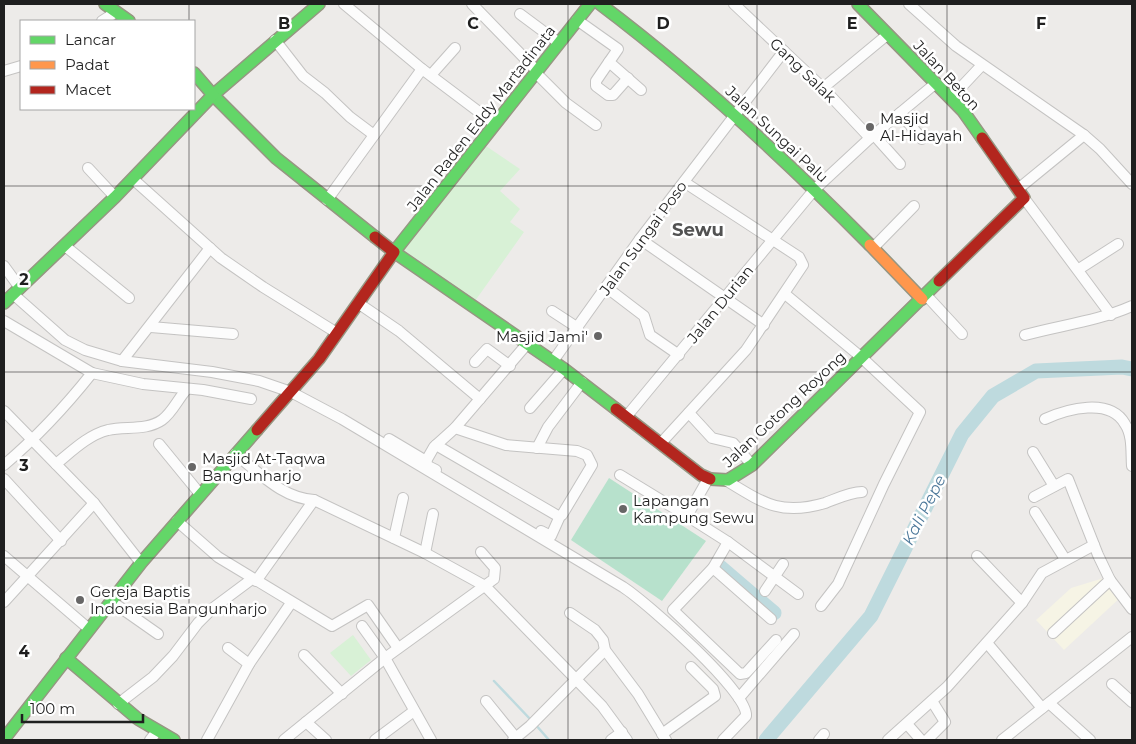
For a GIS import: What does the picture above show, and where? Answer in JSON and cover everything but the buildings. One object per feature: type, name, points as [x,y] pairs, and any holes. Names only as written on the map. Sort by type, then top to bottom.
[{"type":"main road","points":[[106,4],[123,17]]},
{"type":"main road","points":[[4,303],[115,197],[213,95],[319,4]]},
{"type":"main road","name":"Jalan Raden Eddy Martadinata","points":[[5,736],[141,563],[320,359],[394,252],[590,4]]},
{"type":"main road","name":"Jalan Sungai Palu","points":[[600,4],[654,43],[734,114],[924,297]]},
{"type":"main road","name":"Jalan Beton","points":[[858,4],[951,98],[1021,194]]},
{"type":"main road","points":[[195,74],[254,138],[327,200],[394,252],[474,304],[582,382],[626,418],[708,479]]},
{"type":"main road","name":"Jalan Gotong Royong","points":[[708,479],[727,481],[735,479],[752,465],[924,297],[1021,194]]},
{"type":"main road","points":[[66,658],[153,736],[174,740]]},
{"type":"street","points":[[344,4],[422,69],[495,124]]},
{"type":"street","points":[[472,4],[566,103],[596,125]]},
{"type":"street","name":"Gang Salak","points":[[734,4],[900,164]]},
{"type":"street","points":[[909,4],[932,27],[982,65],[1084,136],[1112,161],[1132,184]]},
{"type":"street","points":[[520,14],[559,43]]},
{"type":"street","points":[[107,20],[123,17]]},
{"type":"street","points":[[578,20],[618,48],[596,82],[596,86],[608,95],[613,96],[628,78]]},
{"type":"street","points":[[823,88],[887,35]]},
{"type":"street","points":[[275,40],[307,79],[325,92],[350,118],[374,135]]},
{"type":"street","points":[[431,75],[455,48]]},
{"type":"street","name":"Jalan Sungai Poso","points":[[553,361],[640,239],[784,51]]},
{"type":"street","points":[[609,62],[641,90]]},
{"type":"street","points":[[951,98],[982,65]]},
{"type":"street","points":[[4,71],[20,66]]},
{"type":"street","points":[[327,200],[422,69]]},
{"type":"street","name":"Jalan Durian","points":[[626,418],[814,190],[872,137],[936,83]]},
{"type":"street","points":[[900,113],[922,139]]},
{"type":"street","points":[[1084,136],[1021,194],[1111,315]]},
{"type":"street","points":[[88,168],[115,197]]},
{"type":"street","points":[[133,178],[210,248],[263,287],[337,334]]},
{"type":"street","points":[[661,443],[746,350],[803,265],[802,261],[772,239],[684,182]]},
{"type":"street","points":[[873,248],[914,206]]},
{"type":"street","points":[[640,239],[764,325]]},
{"type":"street","points":[[1078,269],[1118,244]]},
{"type":"street","points":[[65,246],[129,298]]},
{"type":"street","points":[[122,360],[151,327],[210,248]]},
{"type":"street","points":[[4,266],[17,291],[65,340],[86,350],[122,360],[212,372],[259,381],[291,392],[342,419],[623,586],[664,619],[740,698],[746,708],[746,716],[723,740]]},
{"type":"street","points":[[606,287],[644,316],[650,335],[679,355]]},
{"type":"street","points":[[785,294],[861,357],[918,408],[920,413],[884,484],[838,584],[821,606]]},
{"type":"street","points":[[924,297],[962,334]]},
{"type":"street","points":[[358,303],[399,331],[480,399]]},
{"type":"street","points":[[1025,335],[1111,315],[1132,306]]},
{"type":"street","points":[[552,311],[578,328]]},
{"type":"street","points":[[4,321],[92,373],[144,384],[186,390],[203,390],[251,399]]},
{"type":"street","points":[[151,327],[233,334]]},
{"type":"street","points":[[426,460],[436,445],[455,428],[527,344]]},
{"type":"street","points":[[475,362],[487,349],[510,366]]},
{"type":"street","points":[[530,408],[564,369]]},
{"type":"street","points":[[4,465],[34,440],[62,411],[92,373]]},
{"type":"street","points":[[537,448],[548,426],[582,382]]},
{"type":"street","points":[[56,464],[80,444],[98,433],[155,424],[164,419],[186,390]]},
{"type":"street","points":[[1045,419],[1070,410],[1085,408],[1100,409],[1117,414],[1125,423],[1130,436],[1132,466]]},
{"type":"street","points":[[4,411],[94,503],[141,563]]},
{"type":"street","points":[[689,413],[712,438],[733,443],[752,465]]},
{"type":"street","points":[[389,439],[426,460],[428,466],[550,536],[560,516],[592,465],[591,459],[577,450],[506,444],[455,428]]},
{"type":"street","points":[[159,444],[200,494]]},
{"type":"street","points":[[436,445],[560,516]]},
{"type":"street","points":[[1033,452],[1054,486]]},
{"type":"street","points":[[235,454],[287,494],[301,499],[314,500],[425,553],[485,586],[602,706],[624,736],[611,740]]},
{"type":"street","points":[[620,475],[728,542],[798,594]]},
{"type":"street","points":[[4,479],[61,541]]},
{"type":"street","points":[[687,516],[708,479]]},
{"type":"street","points":[[1034,497],[1068,480],[1110,580],[1132,609]]},
{"type":"street","points":[[727,481],[774,506],[788,510],[822,504],[862,492]]},
{"type":"street","points":[[394,538],[403,498]]},
{"type":"street","points":[[118,704],[153,677],[213,608],[254,580],[314,500]]},
{"type":"street","points":[[4,602],[94,503]]},
{"type":"street","points":[[1035,512],[1065,560]]},
{"type":"street","points":[[425,553],[433,514]]},
{"type":"street","points":[[177,521],[218,557],[291,603],[334,626],[368,605],[398,648]]},
{"type":"street","points":[[728,542],[713,568],[674,610],[740,674],[746,673],[776,640]]},
{"type":"street","points":[[888,740],[932,701],[987,643],[1022,603],[1042,573],[1094,545]]},
{"type":"street","points":[[284,740],[398,648],[494,579],[496,572],[481,552]]},
{"type":"street","points":[[4,556],[89,629]]},
{"type":"street","points":[[977,556],[1022,603]]},
{"type":"street","points":[[765,591],[782,564]]},
{"type":"street","points":[[713,568],[771,619]]},
{"type":"street","points":[[1053,633],[1110,580]]},
{"type":"street","points":[[111,600],[158,634]]},
{"type":"street","points":[[207,740],[249,664],[291,603]]},
{"type":"street","points":[[486,701],[514,739],[605,650],[606,644],[595,630],[570,613]]},
{"type":"street","points":[[362,626],[385,658],[431,740]]},
{"type":"street","points":[[740,698],[794,634]]},
{"type":"street","points":[[1002,740],[1132,637]]},
{"type":"street","points":[[987,643],[1045,705],[1090,740]]},
{"type":"street","points":[[228,648],[249,664]]},
{"type":"street","points":[[605,650],[632,686],[664,737],[715,696],[713,689],[691,667]]},
{"type":"street","points":[[304,655],[342,694]]},
{"type":"street","points":[[1112,684],[1132,702]]},
{"type":"street","points":[[928,740],[945,722],[932,701]]},
{"type":"street","points":[[375,740],[414,712]]},
{"type":"street","points":[[306,722],[326,740]]},
{"type":"street","points":[[907,724],[921,740]]},
{"type":"shaded area","points":[[1107,577],[1121,597],[1064,650],[1036,620],[1071,588]]},
{"type":"green space","points":[[483,144],[520,169],[500,191],[520,209],[510,222],[524,232],[475,301],[401,253]]},
{"type":"green space","name":"Lapangan Kampung Sewu","points":[[609,478],[706,541],[662,601],[571,540]]},
{"type":"green space","points":[[353,635],[371,660],[351,676],[330,653]]},
{"type":"waterway","name":"Kali Pepe","points":[[766,740],[871,616],[962,434],[993,396],[1036,371],[1122,367],[1132,369]]},
{"type":"waterway","points":[[720,567],[774,613]]},
{"type":"waterway","points":[[494,681],[531,720]]},
{"type":"waterway","points":[[535,724],[549,740]]},
{"type":"traffic: fast","points":[[105,4],[128,20]]},
{"type":"traffic: fast","points":[[319,4],[213,95],[276,158],[375,237]]},
{"type":"traffic: fast","points":[[590,4],[394,252],[564,369],[616,409]]},
{"type":"traffic: fast","points":[[600,4],[671,60],[740,120],[806,181],[870,245]]},
{"type":"traffic: fast","points":[[858,4],[963,111],[982,138]]},
{"type":"traffic: fast","points":[[4,303],[115,197],[213,95],[195,74]]},
{"type":"traffic: fast","points":[[710,479],[728,480],[752,465],[939,281]]},
{"type":"traffic: fast","points":[[4,739],[141,563],[257,430]]},
{"type":"traffic: fast","points":[[66,658],[138,719],[174,740]]},
{"type":"traffic: slow","points":[[870,245],[922,299]]},
{"type":"traffic: jam","points":[[939,281],[1024,198],[982,138]]},
{"type":"traffic: jam","points":[[257,430],[319,359],[394,252],[375,237]]},
{"type":"traffic: jam","points":[[616,409],[701,475],[710,479]]},
{"type":"place","name":"Masjid Al-Hidayah","points":[[870,127]]},
{"type":"place","name":"Masjid Jami'","points":[[598,336]]},
{"type":"place","name":"Masjid At-Taqwa Bangunharjo","points":[[192,467]]},
{"type":"place","name":"Lapangan Kampung Sewu","points":[[623,509]]},
{"type":"place","name":"Gereja Baptis Indonesia Bangunharjo","points":[[80,600]]},
{"type":"district","name":"Sewu","points":[[698,230]]}]
